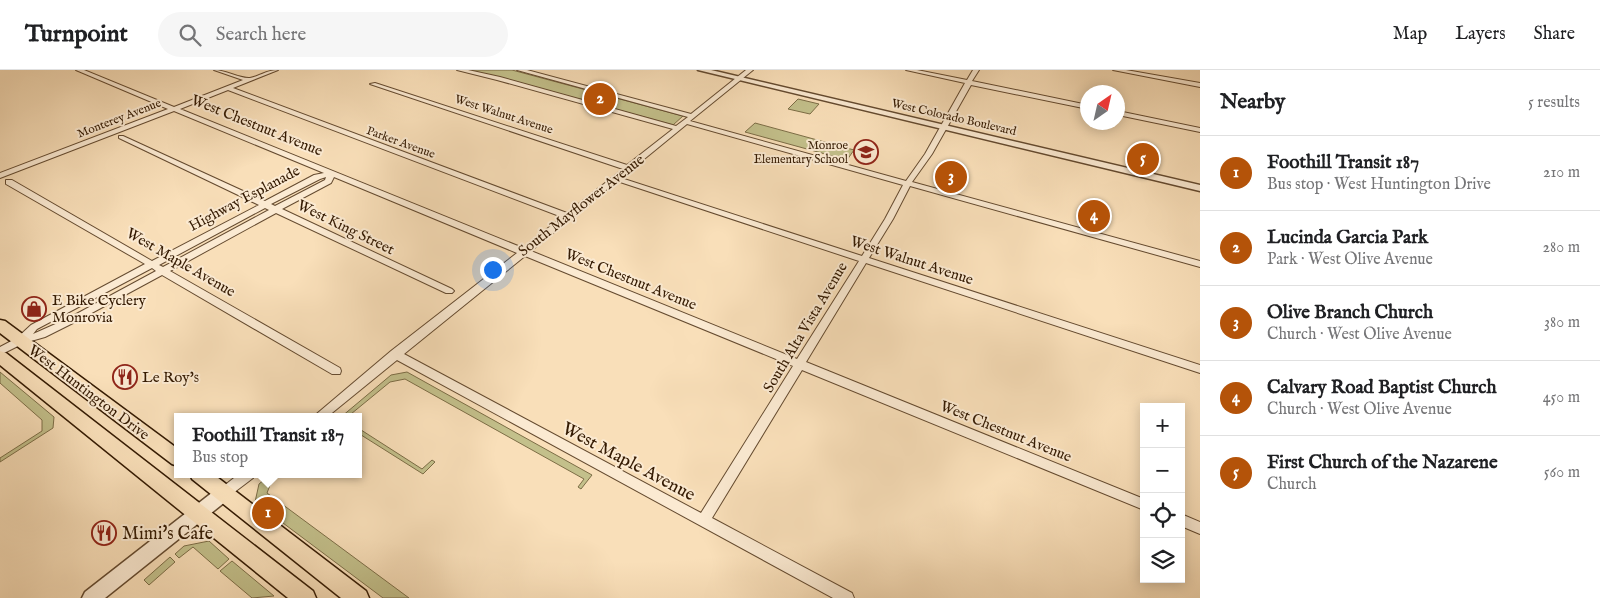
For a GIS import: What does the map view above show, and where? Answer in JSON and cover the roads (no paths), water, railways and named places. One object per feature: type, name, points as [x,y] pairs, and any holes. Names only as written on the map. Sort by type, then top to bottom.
[{"type":"main road","name":"West Huntington Drive","points":[[0,325],[174,456]]},
{"type":"main road","name":"West Huntington Drive","points":[[0,357],[305,598]]},
{"type":"main road","points":[[204,478],[358,598]]},
{"type":"street","name":"West Chestnut Avenue","points":[[79,70],[1140,503]]},
{"type":"street","points":[[217,70],[248,80]]},
{"type":"street","name":"Monterey Avenue","points":[[0,176],[275,70]]},
{"type":"street","points":[[460,70],[498,78],[677,128]]},
{"type":"street","points":[[520,70],[692,116]]},
{"type":"street","name":"West Colorado Boulevard","points":[[702,70],[1200,188]]},
{"type":"street","name":"South Mayflower Avenue","points":[[324,413],[750,70]]},
{"type":"street","points":[[909,70],[1080,105]]},
{"type":"street","name":"South Alta Vista Avenue","points":[[703,521],[889,219],[908,183],[928,154],[976,70]]},
{"type":"street","points":[[1116,70],[1200,86]]},
{"type":"street","name":"West Walnut Avenue","points":[[373,84],[628,168]]},
{"type":"street","name":"Parker Avenue","points":[[227,88],[568,216]]},
{"type":"street","points":[[1125,114],[1200,130]]},
{"type":"street","points":[[685,122],[1200,264]]},
{"type":"street","name":"West King Street","points":[[121,137],[449,291]]},
{"type":"street","name":"Highway Esplanade","points":[[20,341],[34,327],[317,177],[332,174]]},
{"type":"street","name":"Highway Esplanade","points":[[0,351],[20,341],[41,335],[72,320],[328,181],[332,174]]},
{"type":"street","name":"West Walnut Avenue","points":[[615,178],[1200,369]]},
{"type":"street","name":"West Maple Avenue","points":[[9,182],[336,371]]},
{"type":"street","name":"West Maple Avenue","points":[[395,354],[406,358],[847,598]]},
{"type":"street","points":[[91,598],[243,478]]},
{"type":"street","points":[[1185,522],[1200,528]]},
{"type":"place","name":"Lucinda Garcia Park","points":[[600,99]]},
{"type":"place","name":"Monroe Elementary School","points":[[866,152]]},
{"type":"place","name":"First Church of the Nazarene","points":[[1143,159]]},
{"type":"place","name":"Olive Branch Church","points":[[951,177]]},
{"type":"place","name":"Calvary Road Baptist Church","points":[[1094,216]]},
{"type":"place","name":"E Bike Cyclery Monrovia","points":[[34,309]]},
{"type":"place","name":"Le Roy's","points":[[125,377]]},
{"type":"place","name":"Foothill Transit 187","points":[[268,513]]},
{"type":"place","name":"Mimi's Cafe","points":[[104,533]]}]
